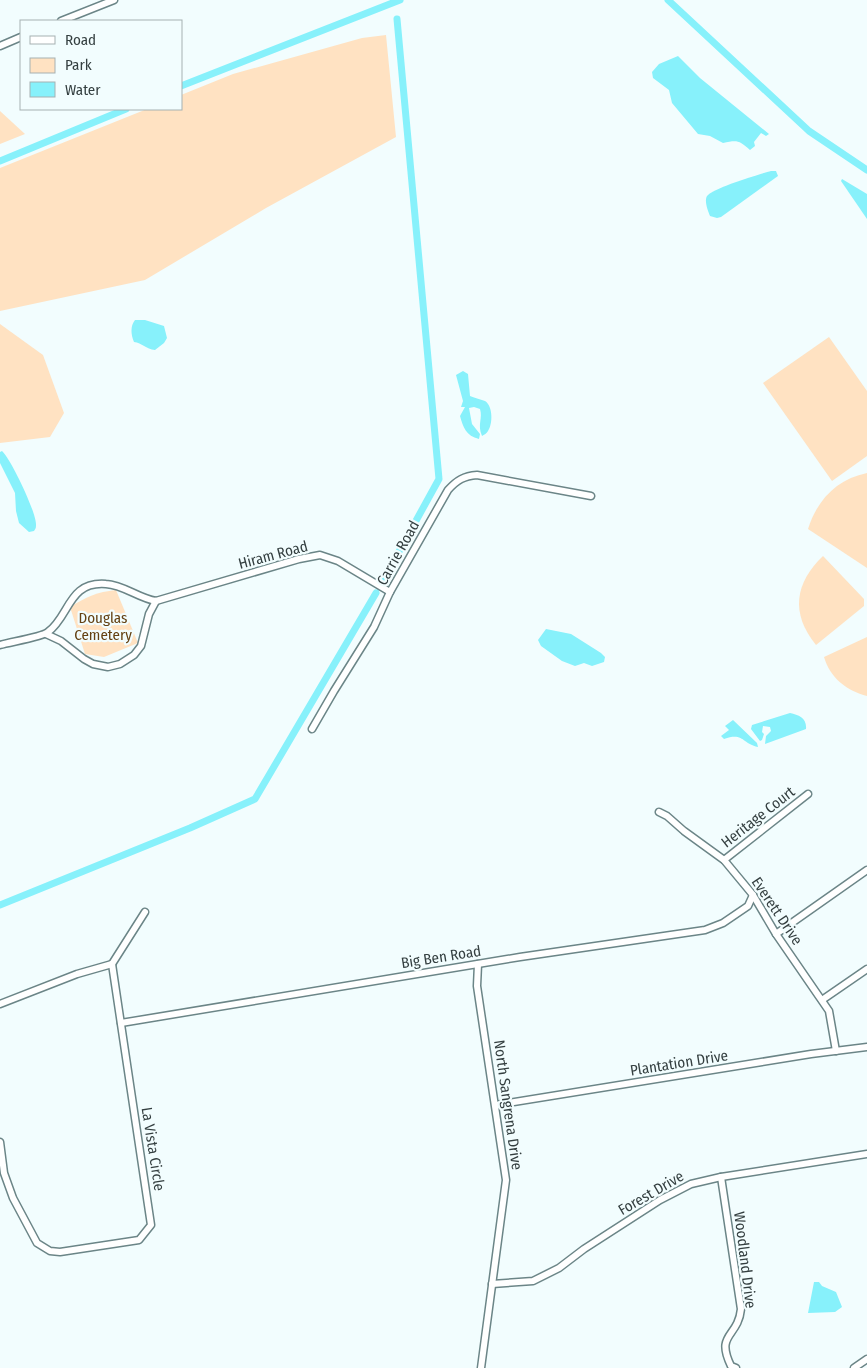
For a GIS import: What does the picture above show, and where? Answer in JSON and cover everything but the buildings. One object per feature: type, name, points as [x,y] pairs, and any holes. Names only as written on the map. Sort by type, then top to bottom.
[{"type":"street","points":[[64,20],[114,0]]},
{"type":"street","points":[[0,46],[20,37]]},
{"type":"street","name":"Carrie Road","points":[[312,729],[374,627],[390,592],[448,490],[455,482],[462,477],[477,475],[592,496]]},
{"type":"street","name":"Hiram Road","points":[[156,601],[299,559],[320,555],[338,561],[390,592]]},
{"type":"street","points":[[0,645],[46,634],[58,623],[68,603],[80,591],[91,585],[112,584],[156,601],[149,614],[141,646],[134,655],[120,664],[108,667],[93,664],[61,641],[46,634]]},
{"type":"street","name":"Heritage Court","points":[[724,860],[808,794]]},
{"type":"street","name":"Everett Drive","points":[[659,812],[667,816],[724,860],[753,894],[776,934],[829,1011],[836,1052]]},
{"type":"street","points":[[776,934],[867,870]]},
{"type":"street","name":"Big Ben Road","points":[[121,1023],[478,964],[705,930],[724,923],[748,906],[753,894]]},
{"type":"street","points":[[0,1004],[77,974],[112,964],[145,912]]},
{"type":"street","name":"La Vista Circle","points":[[0,1142],[4,1172],[13,1198],[37,1243],[50,1251],[60,1252],[139,1240],[151,1224],[112,964]]},
{"type":"street","name":"North Sangrena Drive","points":[[478,964],[477,986],[506,1180],[481,1368]]},
{"type":"street","points":[[822,1000],[867,969]]},
{"type":"street","name":"Plantation Drive","points":[[496,1105],[811,1054],[867,1047]]},
{"type":"street","name":"Forest Drive","points":[[492,1284],[533,1281],[559,1268],[584,1249],[673,1192],[691,1184],[721,1177],[867,1154]]},
{"type":"street","name":"Woodland Drive","points":[[721,1177],[741,1309],[740,1317],[734,1330],[725,1341],[725,1353],[732,1366],[736,1368]]},
{"type":"street","points":[[854,1368],[867,1359]]},
{"type":"green space","points":[[386,35],[396,137],[266,208],[145,280],[0,311],[0,168],[145,110],[182,110],[182,95],[233,74],[362,38]]},
{"type":"green space","points":[[0,111],[25,134],[0,144]]},
{"type":"green space","points":[[0,324],[43,355],[64,413],[50,437],[0,443]]},
{"type":"green space","points":[[829,337],[867,391],[867,456],[832,481],[763,383]]},
{"type":"green space","points":[[867,473],[867,568],[808,529],[817,509],[830,492],[846,480]]},
{"type":"green space","points":[[823,556],[864,599],[864,606],[816,645],[802,621],[799,599],[806,577]]},
{"type":"green space","name":"Douglas Cemetery","points":[[116,590],[138,643],[104,657],[85,654],[70,607],[81,600],[103,592]]},
{"type":"green space","points":[[867,637],[867,696],[853,691],[840,682],[830,671],[824,657]]},
{"type":"water","points":[[678,56],[700,78],[769,134],[766,136],[761,133],[754,142],[755,146],[750,150],[738,142],[723,143],[710,136],[698,134],[672,103],[669,90],[653,78],[652,72],[659,64]]},
{"type":"water","points":[[771,171],[776,171],[778,176],[721,217],[710,216],[706,201],[707,196],[711,193]]},
{"type":"water","points":[[842,179],[867,194],[867,219],[841,181]]},
{"type":"water","points":[[135,320],[145,320],[164,326],[167,338],[164,343],[155,350],[134,342],[132,325]]},
{"type":"water","points":[[463,371],[468,374],[470,396],[488,403],[491,411],[490,428],[482,436],[480,409],[469,408],[472,424],[480,434],[479,439],[468,433],[460,416],[465,407],[461,407],[463,401],[456,375]]},
{"type":"water","points":[[2,451],[17,474],[28,498],[35,518],[36,529],[34,531],[29,532],[19,523],[15,493],[0,463],[0,452]]},
{"type":"water","points":[[546,629],[571,634],[601,653],[605,657],[604,662],[592,666],[584,663],[575,666],[562,661],[541,646],[538,640]]},
{"type":"water","points":[[790,713],[804,720],[806,729],[765,744],[766,736],[771,731],[770,727],[763,726],[762,732],[764,734],[760,741],[751,729],[752,725]]},
{"type":"water","points":[[733,720],[757,743],[758,747],[736,737],[724,739],[721,736],[729,730],[725,726]]},
{"type":"water","points":[[814,1282],[819,1282],[822,1286],[836,1292],[842,1307],[835,1312],[808,1313]]},
{"type":"waterway","points":[[182,86],[400,0]]},
{"type":"waterway","points":[[668,0],[809,131],[867,170]]},
{"type":"waterway","points":[[385,577],[439,479],[397,19]]},
{"type":"waterway","points":[[0,161],[124,110]]},
{"type":"waterway","points":[[383,581],[385,577]]},
{"type":"waterway","points":[[0,905],[190,828],[255,799],[376,593]]}]
